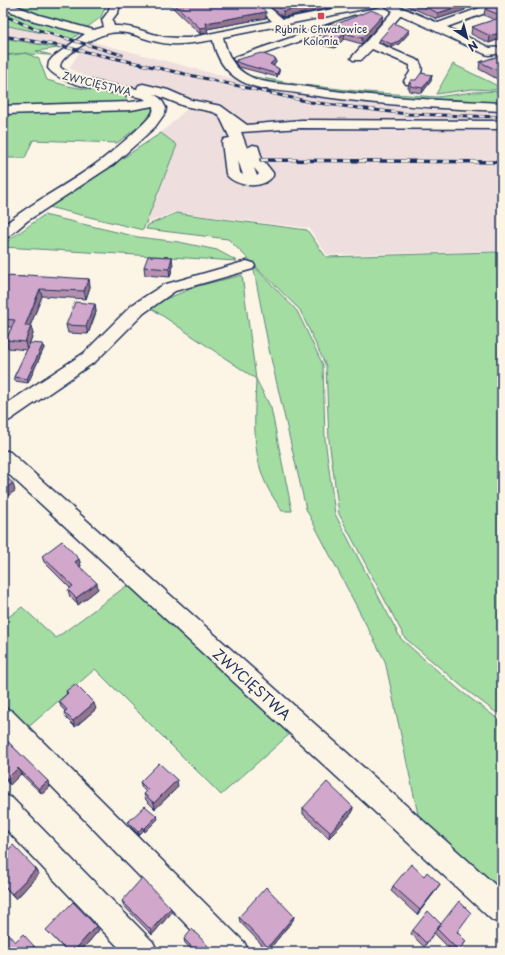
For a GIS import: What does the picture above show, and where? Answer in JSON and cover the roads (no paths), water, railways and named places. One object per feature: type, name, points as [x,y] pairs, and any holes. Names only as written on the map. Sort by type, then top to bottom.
[{"type":"street","points":[[110,29],[107,20],[113,12],[116,3]]},
{"type":"street","points":[[258,3],[281,22]]},
{"type":"street","name":"ZWYCIĘSTWA","points":[[157,102],[142,94],[64,77],[57,73],[54,68],[57,59],[61,54],[93,33],[110,29],[132,30],[158,39],[190,41],[319,15],[349,6],[379,3]]},
{"type":"street","points":[[438,27],[502,3]]},
{"type":"street","points":[[3,4],[20,12],[93,33]]},
{"type":"street","points":[[305,5],[319,15]]},
{"type":"street","points":[[357,58],[370,44],[394,6]]},
{"type":"street","points":[[239,59],[394,6],[489,52],[502,60]]},
{"type":"street","points":[[491,7],[502,12]]},
{"type":"street","points":[[269,12],[283,10]]},
{"type":"street","points":[[216,35],[222,54],[235,71],[243,78],[256,83],[350,98],[407,103],[502,107]]},
{"type":"street","points":[[370,44],[415,63],[418,68],[410,81]]},
{"type":"street","points":[[489,52],[502,50]]},
{"type":"street","points":[[57,59],[73,72],[84,76],[164,93],[188,103],[202,106],[224,113],[244,129],[251,138],[255,160],[266,173],[266,176],[263,178],[243,181],[233,174],[225,120],[216,112],[202,106]]},
{"type":"street","points":[[3,110],[131,106],[157,102],[160,111],[157,116],[127,146],[109,161],[22,218],[3,234]]},
{"type":"street","points":[[224,113],[234,130],[253,180]]},
{"type":"street","points":[[244,129],[301,124],[502,125]]},
{"type":"street","points":[[3,415],[90,357],[138,309],[169,288],[247,266]]},
{"type":"street","name":"ZWYCIĘSTWA","points":[[3,457],[502,910]]},
{"type":"street","points":[[3,719],[234,952]]},
{"type":"street","points":[[3,807],[143,952]]},
{"type":"railway","points":[[3,15],[35,29],[122,55]]},
{"type":"railway","points":[[3,36],[60,46],[310,102],[407,114],[502,117]]},
{"type":"railway","points":[[261,160],[502,162]]},
{"type":"place","name":"Rybnik Chwałowice Kolonia","points":[[321,16]]}]
